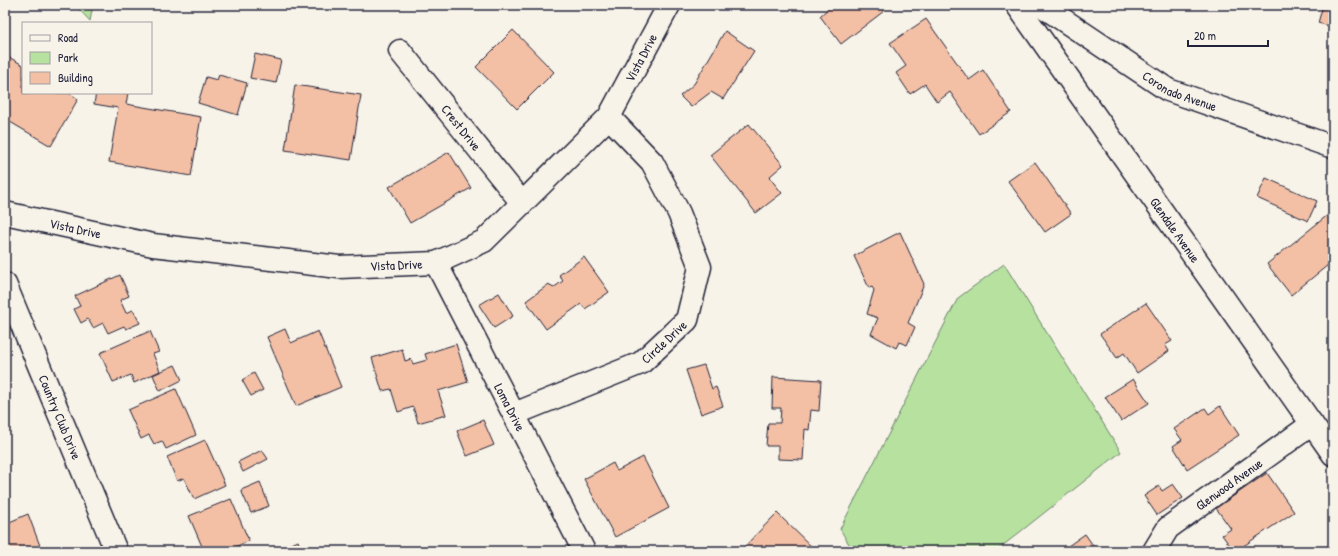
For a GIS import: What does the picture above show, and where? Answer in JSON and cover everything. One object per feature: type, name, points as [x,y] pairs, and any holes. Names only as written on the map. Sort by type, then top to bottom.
[{"type":"street","name":"Vista Drive","points":[[5,213],[153,245],[339,267],[436,263],[484,241],[609,116],[668,5]]},
{"type":"street","name":"Glendale Avenue","points":[[1017,5],[1333,454]]},
{"type":"street","name":"Coronado Avenue","points":[[1041,5],[1168,90],[1333,147]]},
{"type":"street","name":"Crest Drive","points":[[400,51],[522,203]]},
{"type":"street","name":"Circle Drive","points":[[514,414],[641,363],[686,320],[700,267],[690,240],[679,213],[652,162],[609,116]]},
{"type":"street","name":"Loma Drive","points":[[436,263],[584,551]]},
{"type":"street","name":"Country Club Drive","points":[[5,284],[116,551]]},
{"type":"street","name":"Glenwood Avenue","points":[[1154,551],[1168,528],[1312,424]]},
{"type":"green space","points":[[75,5],[93,5],[90,21]]},
{"type":"green space","points":[[1004,264],[1121,452],[996,551],[853,551],[840,529],[958,298]]},
{"type":"building","points":[[832,5],[879,5],[884,11],[841,44],[820,16]]},
{"type":"building","points":[[1323,5],[1333,5],[1333,27],[1318,23]]},
{"type":"building","points":[[926,19],[969,80],[983,70],[1011,112],[979,134],[950,92],[937,102],[925,84],[910,94],[896,73],[906,66],[890,43]]},
{"type":"building","points":[[513,30],[554,72],[517,109],[476,67]]},
{"type":"building","points":[[725,31],[754,51],[723,99],[711,92],[691,107],[680,96],[694,84]]},
{"type":"building","points":[[255,54],[281,60],[276,83],[250,78]]},
{"type":"building","points":[[5,55],[22,64],[22,94],[70,94],[78,99],[51,146],[5,119]]},
{"type":"building","points":[[219,75],[247,83],[238,115],[198,103],[206,77],[217,80]]},
{"type":"building","points":[[295,85],[361,95],[351,160],[285,150]]},
{"type":"building","points":[[96,94],[128,94],[126,104],[201,117],[191,176],[109,162],[118,108],[94,104]]},
{"type":"building","points":[[749,124],[783,165],[769,177],[782,193],[756,213],[710,155]]},
{"type":"building","points":[[449,152],[471,188],[410,223],[389,187]]},
{"type":"building","points":[[1035,162],[1071,214],[1045,232],[1008,181]]},
{"type":"building","points":[[1266,178],[1317,201],[1308,221],[1257,198]]},
{"type":"building","points":[[1329,214],[1333,219],[1333,261],[1291,295],[1267,264]]},
{"type":"building","points":[[900,232],[924,284],[908,323],[915,327],[907,345],[899,342],[896,348],[871,334],[878,318],[867,314],[874,290],[872,287],[869,288],[854,256]]},
{"type":"building","points":[[584,257],[609,292],[585,309],[581,304],[546,329],[526,301],[549,284],[553,288],[563,281],[559,275]]},
{"type":"building","points":[[120,275],[129,296],[120,300],[126,313],[133,310],[140,323],[126,329],[124,326],[108,333],[103,323],[93,328],[88,319],[81,323],[74,309],[80,306],[75,296]]},
{"type":"building","points":[[499,293],[513,316],[494,328],[479,305]]},
{"type":"building","points":[[1146,303],[1172,341],[1165,345],[1169,351],[1137,373],[1124,353],[1117,358],[1100,334]]},
{"type":"building","points":[[285,329],[291,343],[318,331],[341,387],[296,406],[267,337]]},
{"type":"building","points":[[150,331],[159,352],[153,354],[160,371],[134,383],[131,375],[113,382],[100,353]]},
{"type":"building","points":[[456,344],[468,382],[438,391],[446,415],[418,423],[413,407],[398,412],[391,389],[382,391],[372,358],[402,349],[405,361],[411,359],[413,364],[427,360],[425,354]]},
{"type":"building","points":[[175,365],[182,380],[160,391],[153,375]]},
{"type":"building","points":[[704,365],[712,389],[716,387],[723,406],[701,414],[686,370]]},
{"type":"building","points":[[254,373],[263,390],[251,396],[242,380]]},
{"type":"building","points":[[773,377],[821,380],[819,411],[811,410],[809,430],[805,429],[803,460],[778,459],[778,446],[766,446],[768,423],[780,423],[781,408],[772,408]]},
{"type":"building","points":[[1133,379],[1149,403],[1121,421],[1105,397]]},
{"type":"building","points":[[176,389],[196,435],[166,449],[162,441],[154,444],[149,435],[141,439],[128,410]]},
{"type":"building","points":[[1220,406],[1239,435],[1187,469],[1173,446],[1182,440],[1174,429],[1205,408],[1209,414]]},
{"type":"building","points":[[483,420],[494,445],[467,456],[457,431]]},
{"type":"building","points":[[205,440],[225,485],[194,499],[184,478],[177,481],[167,457]]},
{"type":"building","points":[[262,450],[268,459],[243,472],[238,462]]},
{"type":"building","points":[[643,457],[669,508],[615,537],[584,479],[613,463],[617,471]]},
{"type":"building","points":[[1267,473],[1294,512],[1234,551],[1222,535],[1231,529],[1216,508]]},
{"type":"building","points":[[260,482],[269,506],[251,513],[241,490]]},
{"type":"building","points":[[1173,484],[1183,498],[1157,515],[1144,496],[1159,486],[1162,491]]},
{"type":"building","points":[[231,499],[249,541],[225,551],[204,551],[189,516]]},
{"type":"building","points":[[777,513],[816,551],[746,551],[743,548]]},
{"type":"building","points":[[28,514],[42,551],[5,551],[5,524]]},
{"type":"building","points":[[1085,534],[1097,551],[1061,551]]},
{"type":"building","points":[[298,541],[302,551],[277,551]]}]
